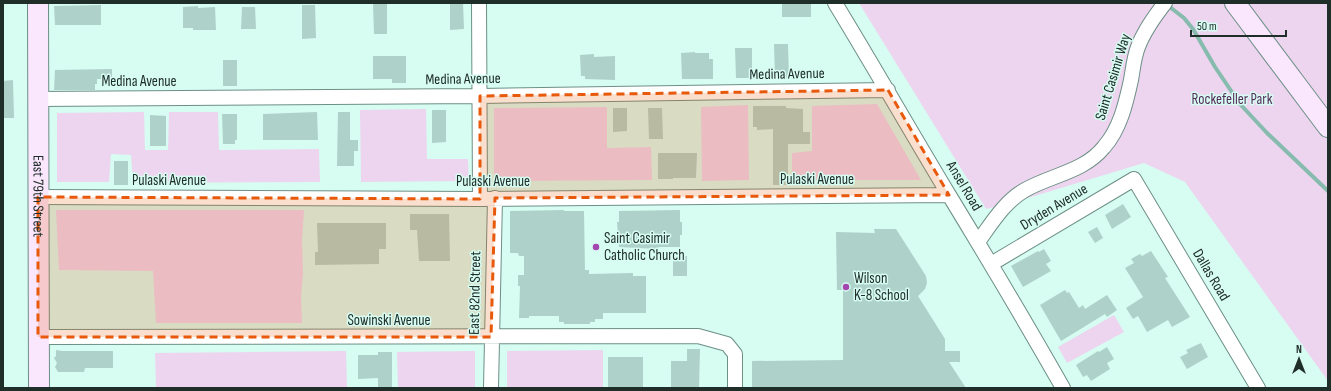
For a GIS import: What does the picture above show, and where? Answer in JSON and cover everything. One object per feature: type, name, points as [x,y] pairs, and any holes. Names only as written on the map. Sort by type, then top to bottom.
[{"type":"main road","name":"East 79th Street","points":[[38,3],[39,388]]},
{"type":"main road","points":[[1235,3],[1328,127]]},
{"type":"street","points":[[479,3],[480,199]]},
{"type":"street","name":"Ansel Road","points":[[835,3],[888,90],[1063,388]]},
{"type":"street","name":"Saint Casimir Way","points":[[978,242],[998,216],[1017,195],[1036,185],[1084,165],[1096,157],[1106,146],[1116,129],[1123,111],[1138,47],[1147,28],[1165,3]]},
{"type":"street","name":"Medina Avenue","points":[[38,99],[480,96],[888,90]]},
{"type":"street","name":"Dryden Avenue","points":[[991,264],[1134,179]]},
{"type":"street","name":"Dallas Road","points":[[1134,179],[1258,388]]},
{"type":"street","name":"Pulaski Avenue","points":[[38,197],[480,199],[949,195]]},
{"type":"street","name":"East 82nd Street","points":[[491,388],[495,198]]},
{"type":"street","name":"Sowinski Avenue","points":[[38,337],[698,336],[727,344],[735,354],[735,388]]},
{"type":"highlighted area","points":[[888,90],[949,195],[495,198],[491,337],[38,337],[38,197],[480,199],[480,96]]},
{"type":"green space","name":"Rockefeller Park","points":[[859,3],[1328,3],[1328,381],[1185,182],[1144,163],[1008,204],[986,209]]},
{"type":"green space","points":[[877,104],[921,180],[792,180],[792,153],[812,151],[812,106]]},
{"type":"green space","points":[[748,105],[749,180],[702,181],[701,107]]},
{"type":"green space","points":[[607,107],[607,148],[651,147],[652,180],[494,181],[494,108]]},
{"type":"green space","points":[[426,109],[427,159],[468,159],[469,181],[361,182],[360,110]]},
{"type":"green space","points":[[144,112],[145,150],[168,150],[169,112],[218,112],[219,150],[319,149],[320,182],[133,183],[131,155],[111,154],[109,182],[57,182],[57,113]]},
{"type":"green space","points":[[56,210],[304,210],[302,240],[302,323],[156,323],[153,271],[59,270]]},
{"type":"green space","points":[[1114,315],[1124,332],[1067,363],[1058,347]]},
{"type":"green space","points":[[603,350],[603,388],[507,388],[507,351]]},
{"type":"green space","points":[[346,351],[347,388],[156,388],[155,353]]},
{"type":"green space","points":[[475,351],[475,388],[398,388],[397,352]]},
{"type":"building","points":[[373,3],[387,3],[387,34],[374,34]]},
{"type":"building","points":[[450,3],[463,3],[464,29],[450,30]]},
{"type":"building","points":[[782,3],[811,3],[811,17],[782,17]]},
{"type":"building","points":[[101,5],[101,25],[55,25],[54,6]]},
{"type":"building","points":[[302,5],[315,5],[316,38],[302,39]]},
{"type":"building","points":[[198,6],[198,8],[215,7],[216,30],[193,30],[193,28],[183,28],[183,7]]},
{"type":"building","points":[[242,7],[255,7],[256,29],[241,29]]},
{"type":"building","points":[[774,44],[788,44],[789,78],[775,78]]},
{"type":"building","points":[[735,48],[752,48],[751,78],[736,78]]},
{"type":"building","points":[[681,53],[709,53],[709,59],[713,59],[713,79],[682,79]]},
{"type":"building","points":[[594,54],[594,57],[615,56],[615,80],[585,79],[585,76],[581,76],[580,55]]},
{"type":"building","points":[[373,56],[406,56],[406,83],[392,83],[392,79],[373,79]]},
{"type":"building","points":[[223,60],[237,60],[237,86],[223,86]]},
{"type":"building","points":[[112,69],[112,79],[97,79],[95,90],[54,90],[55,70]]},
{"type":"building","points":[[13,80],[14,118],[3,118],[3,81]]},
{"type":"building","points":[[753,106],[786,106],[786,108],[803,109],[803,132],[810,132],[810,144],[788,144],[788,185],[773,185],[773,129],[757,130],[757,127],[753,127]]},
{"type":"building","points":[[613,108],[627,108],[627,131],[613,132]]},
{"type":"building","points":[[648,108],[662,108],[663,139],[649,139]]},
{"type":"building","points":[[432,110],[446,110],[446,142],[432,143]]},
{"type":"building","points":[[317,112],[318,140],[263,140],[263,114]]},
{"type":"building","points":[[338,112],[350,112],[350,140],[358,140],[358,151],[354,151],[354,166],[337,166]]},
{"type":"building","points":[[222,114],[237,114],[237,140],[235,140],[235,144],[223,144]]},
{"type":"building","points":[[150,115],[166,116],[166,146],[150,146]]},
{"type":"building","points":[[658,153],[697,153],[696,178],[658,179]]},
{"type":"building","points":[[114,161],[128,161],[128,185],[114,185]]},
{"type":"building","points":[[1123,204],[1131,217],[1112,229],[1105,215]]},
{"type":"building","points":[[680,210],[682,235],[680,235],[680,247],[659,247],[657,249],[619,247],[617,222],[619,222],[619,211]]},
{"type":"building","points":[[510,211],[584,211],[585,270],[589,270],[589,274],[633,273],[633,276],[646,276],[646,313],[603,313],[603,319],[595,319],[595,322],[590,322],[590,324],[564,324],[564,322],[559,322],[559,316],[529,316],[529,318],[519,318],[520,286],[518,286],[518,275],[524,275],[524,256],[519,256],[518,253],[510,253]]},
{"type":"building","points":[[410,214],[449,214],[450,261],[419,261],[417,230],[410,230]]},
{"type":"building","points":[[317,223],[386,223],[386,249],[379,249],[379,264],[315,265],[315,252],[318,252]]},
{"type":"building","points":[[1097,227],[1103,238],[1095,243],[1088,232]]},
{"type":"building","points":[[874,229],[896,229],[926,276],[927,283],[925,289],[918,296],[945,339],[945,351],[960,351],[960,362],[949,362],[966,388],[752,388],[752,361],[843,360],[843,290],[837,290],[836,232],[875,233]]},
{"type":"building","points":[[1044,249],[1051,261],[1046,264],[1051,271],[1023,287],[1011,266]]},
{"type":"building","points":[[1151,251],[1168,277],[1165,278],[1190,317],[1172,327],[1168,320],[1147,332],[1138,316],[1133,319],[1126,308],[1143,297],[1125,268],[1134,263],[1131,259],[1140,254],[1142,256]]},
{"type":"building","points":[[673,256],[687,256],[687,276],[673,276]]},
{"type":"building","points":[[1065,290],[1067,293],[1069,292],[1079,308],[1083,305],[1085,309],[1107,295],[1117,310],[1107,317],[1105,314],[1061,341],[1040,305]]},
{"type":"building","points":[[1201,343],[1208,357],[1187,369],[1180,357],[1188,353],[1186,350]]},
{"type":"building","points":[[1107,347],[1114,359],[1107,363],[1110,369],[1091,381],[1087,375],[1083,377],[1076,365]]},
{"type":"building","points":[[687,349],[700,349],[699,388],[671,388],[671,361],[687,361]]},
{"type":"building","points":[[56,350],[113,351],[113,368],[85,368],[84,372],[58,372],[55,367],[57,363],[54,358],[56,356]]},
{"type":"building","points":[[378,352],[392,352],[392,388],[378,388],[378,378],[358,379],[358,355],[378,355]]},
{"type":"building","points":[[608,357],[643,357],[643,388],[608,388]]},
{"type":"waterway","points":[[1166,4],[1184,18],[1193,29],[1215,67],[1240,104],[1267,133],[1328,191]]},
{"type":"place","name":"Saint Casimir Catholic Church","points":[[596,247]]},
{"type":"place","name":"Wilson K-8 School","points":[[846,287]]}]
